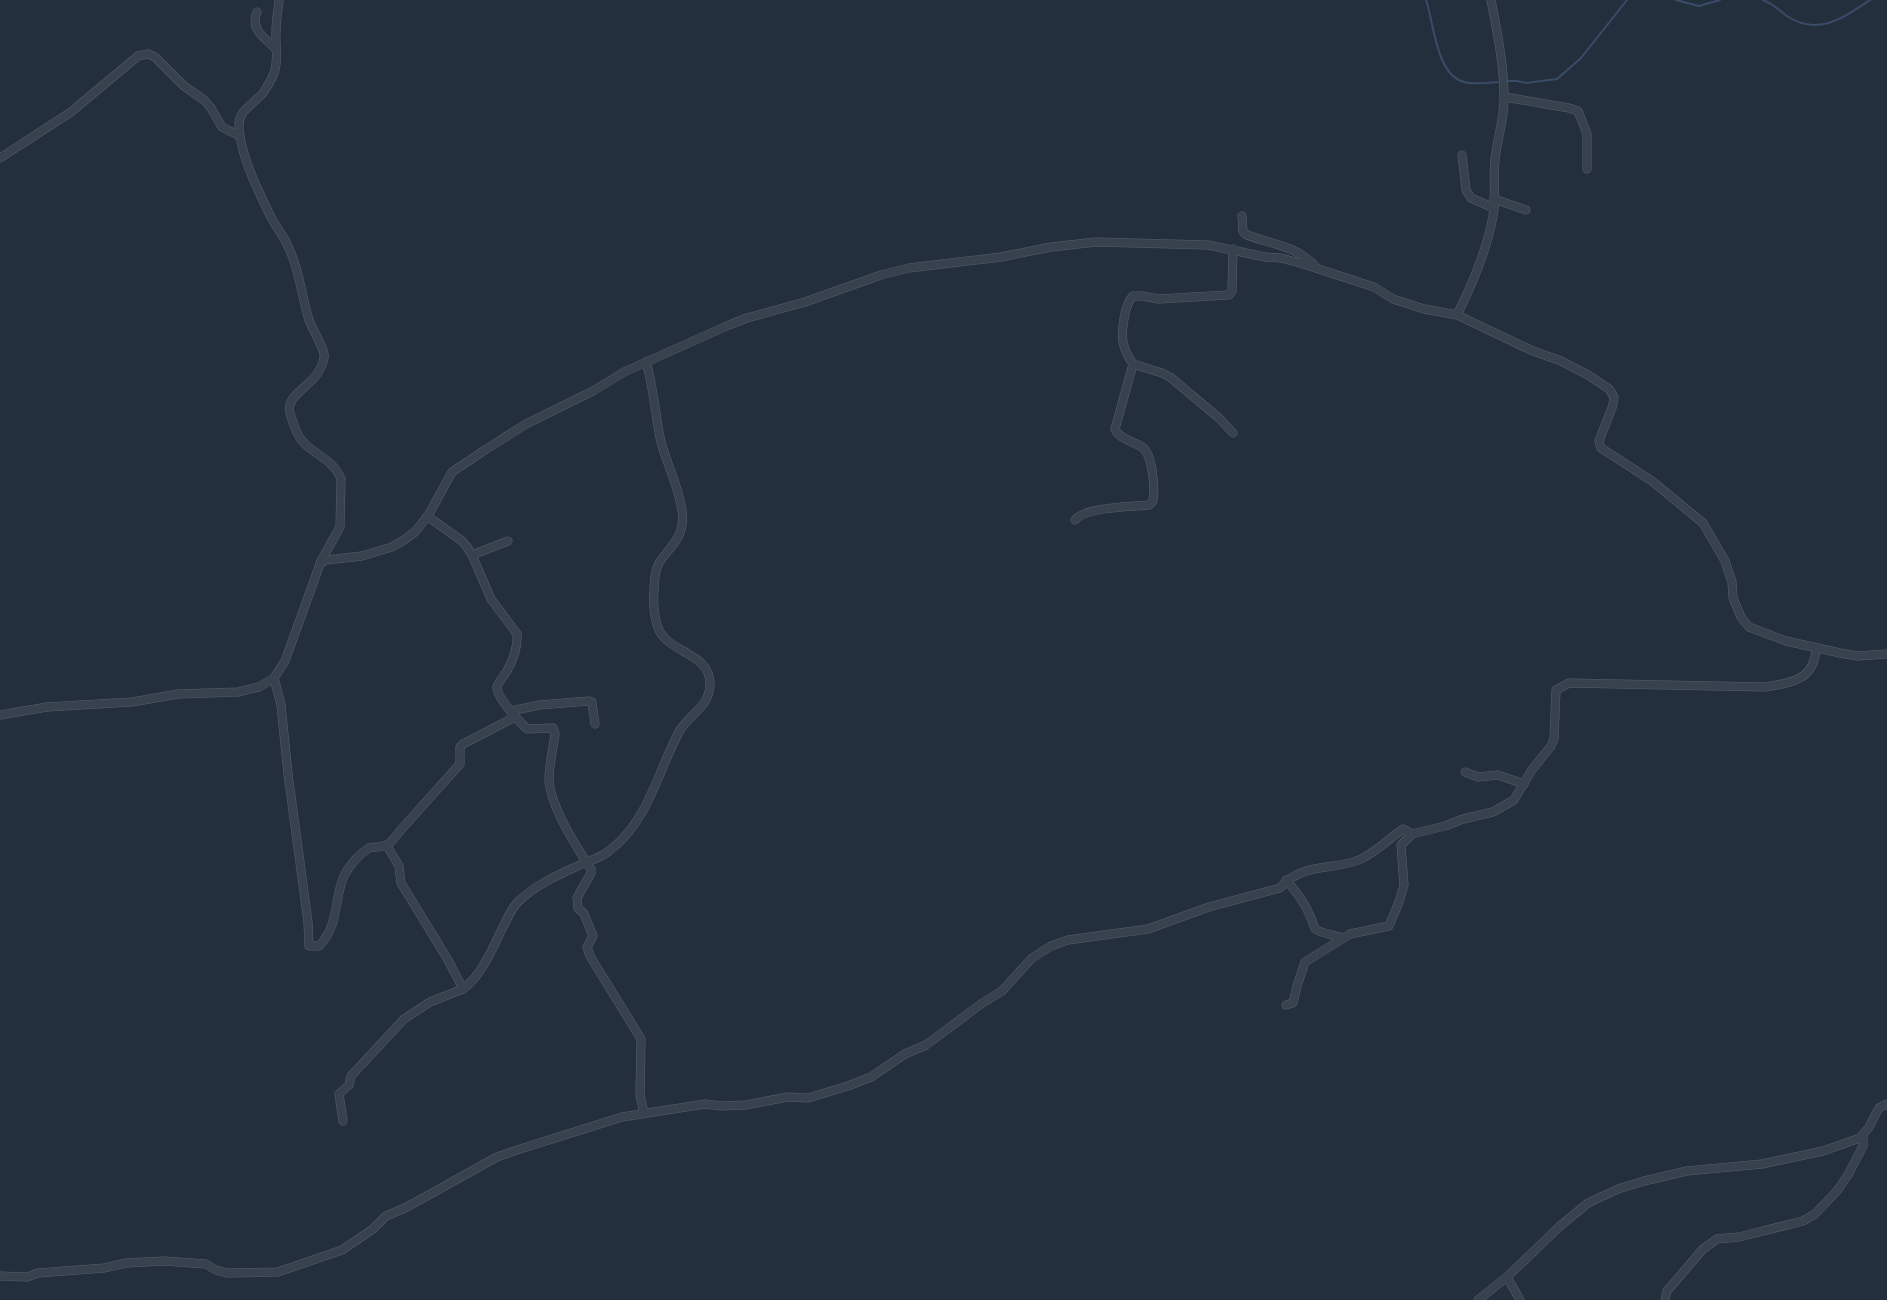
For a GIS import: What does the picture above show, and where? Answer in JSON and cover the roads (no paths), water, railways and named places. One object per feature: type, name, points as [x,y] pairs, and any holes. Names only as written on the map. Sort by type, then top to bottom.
[{"type":"street","points":[[0,715],[47,707],[132,702],[178,694],[250,691],[274,678],[285,661],[320,564],[339,533],[341,479],[339,472],[298,436],[289,409],[293,396],[316,378],[324,352],[309,319],[295,263],[253,177],[240,136],[239,120],[262,93],[275,72],[279,0]]},
{"type":"street","points":[[1457,315],[1468,294],[1480,261],[1494,208],[1495,154],[1504,97],[1497,29],[1491,0]]},
{"type":"street","points":[[257,12],[254,23],[256,29],[276,49]]},
{"type":"street","points":[[0,158],[71,112],[138,56],[148,54],[155,57],[184,86],[204,100],[222,127],[240,136]]},
{"type":"street","points":[[1504,97],[1578,111],[1587,134],[1587,169]]},
{"type":"street","points":[[1462,155],[1468,195],[1494,208]]},
{"type":"street","points":[[1494,199],[1526,210]]},
{"type":"street","points":[[1242,216],[1243,232],[1246,235],[1288,247],[1302,255],[1318,269]]},
{"type":"street","points":[[320,564],[326,560],[362,556],[392,547],[415,532],[427,516],[452,472],[526,424],[646,362],[747,318],[909,268],[1096,242],[1208,245],[1265,257],[1281,258],[1374,287],[1393,299],[1424,309],[1457,315],[1588,375],[1610,389],[1614,397],[1599,441],[1601,448],[1652,481],[1703,523],[1725,561],[1732,582],[1733,598],[1741,617],[1749,627],[1786,641],[1816,648],[1857,656],[1887,654]]},
{"type":"street","points":[[1233,249],[1232,291],[1229,295],[1158,299],[1135,296],[1128,303],[1121,334],[1128,357],[1133,364],[1170,377],[1233,432]]},
{"type":"street","points":[[343,1121],[339,1094],[349,1085],[351,1076],[404,1019],[430,1002],[463,989],[474,980],[519,902],[545,881],[607,853],[633,828],[657,783],[681,729],[705,702],[709,693],[710,682],[707,669],[659,631],[654,608],[656,571],[681,532],[683,521],[680,502],[661,440],[651,376],[646,362]]},
{"type":"street","points":[[1075,520],[1076,517],[1091,511],[1149,504],[1153,501],[1154,490],[1149,455],[1144,448],[1119,435],[1115,429],[1133,364]]},
{"type":"street","points":[[427,516],[462,541],[472,555],[491,599],[517,634],[513,657],[497,688],[513,714],[527,729],[553,728],[555,730],[549,764],[550,784],[562,819],[591,869],[577,898],[578,908],[584,914],[593,936],[587,947],[590,956],[641,1039],[640,1095],[644,1113]]},
{"type":"street","points":[[472,555],[508,541]]},
{"type":"street","points":[[1286,1005],[1293,1003],[1296,986],[1305,962],[1353,933],[1389,926],[1404,885],[1401,845],[1412,834],[1493,812],[1514,800],[1554,739],[1556,690],[1562,685],[1569,683],[1765,687],[1792,683],[1806,673],[1813,664],[1816,648]]},
{"type":"street","points":[[274,678],[281,705],[309,946],[319,946],[327,935],[336,914],[344,877],[354,861],[370,847],[387,846],[460,764],[460,747],[463,744],[513,714],[539,705],[592,702],[595,724]]},
{"type":"street","points":[[1465,772],[1478,777],[1498,775],[1524,784]]},
{"type":"street","points":[[0,1276],[27,1277],[39,1273],[164,1261],[206,1264],[227,1273],[278,1272],[342,1250],[373,1229],[386,1216],[407,1208],[497,1157],[622,1117],[705,1104],[746,1105],[788,1097],[808,1098],[848,1086],[871,1077],[905,1054],[926,1045],[1002,991],[1032,958],[1051,945],[1068,940],[1148,929],[1209,907],[1280,888],[1286,880],[1299,873],[1361,859],[1403,829],[1412,834]]},
{"type":"street","points":[[387,846],[399,866],[401,883],[463,989]]},
{"type":"street","points":[[1286,880],[1300,896],[1310,913],[1315,930],[1342,938]]},
{"type":"street","points":[[1478,1300],[1507,1277],[1588,1203],[1618,1189],[1687,1171],[1762,1164],[1823,1151],[1863,1136],[1879,1108],[1887,1104]]},
{"type":"street","points":[[1665,1300],[1666,1291],[1703,1249],[1717,1239],[1739,1237],[1803,1221],[1815,1214],[1837,1191],[1848,1175],[1863,1146],[1863,1136]]},
{"type":"street","points":[[1507,1277],[1520,1300]]},
{"type":"waterway","points":[[1426,0],[1438,47],[1447,69],[1464,82],[1501,82]]},
{"type":"waterway","points":[[1507,81],[1526,83],[1557,79],[1581,58],[1627,0]]},
{"type":"waterway","points":[[1676,0],[1699,6],[1720,0]]},
{"type":"waterway","points":[[1763,0],[1774,5],[1787,16],[1810,25],[1820,25],[1841,18],[1870,0]]}]
